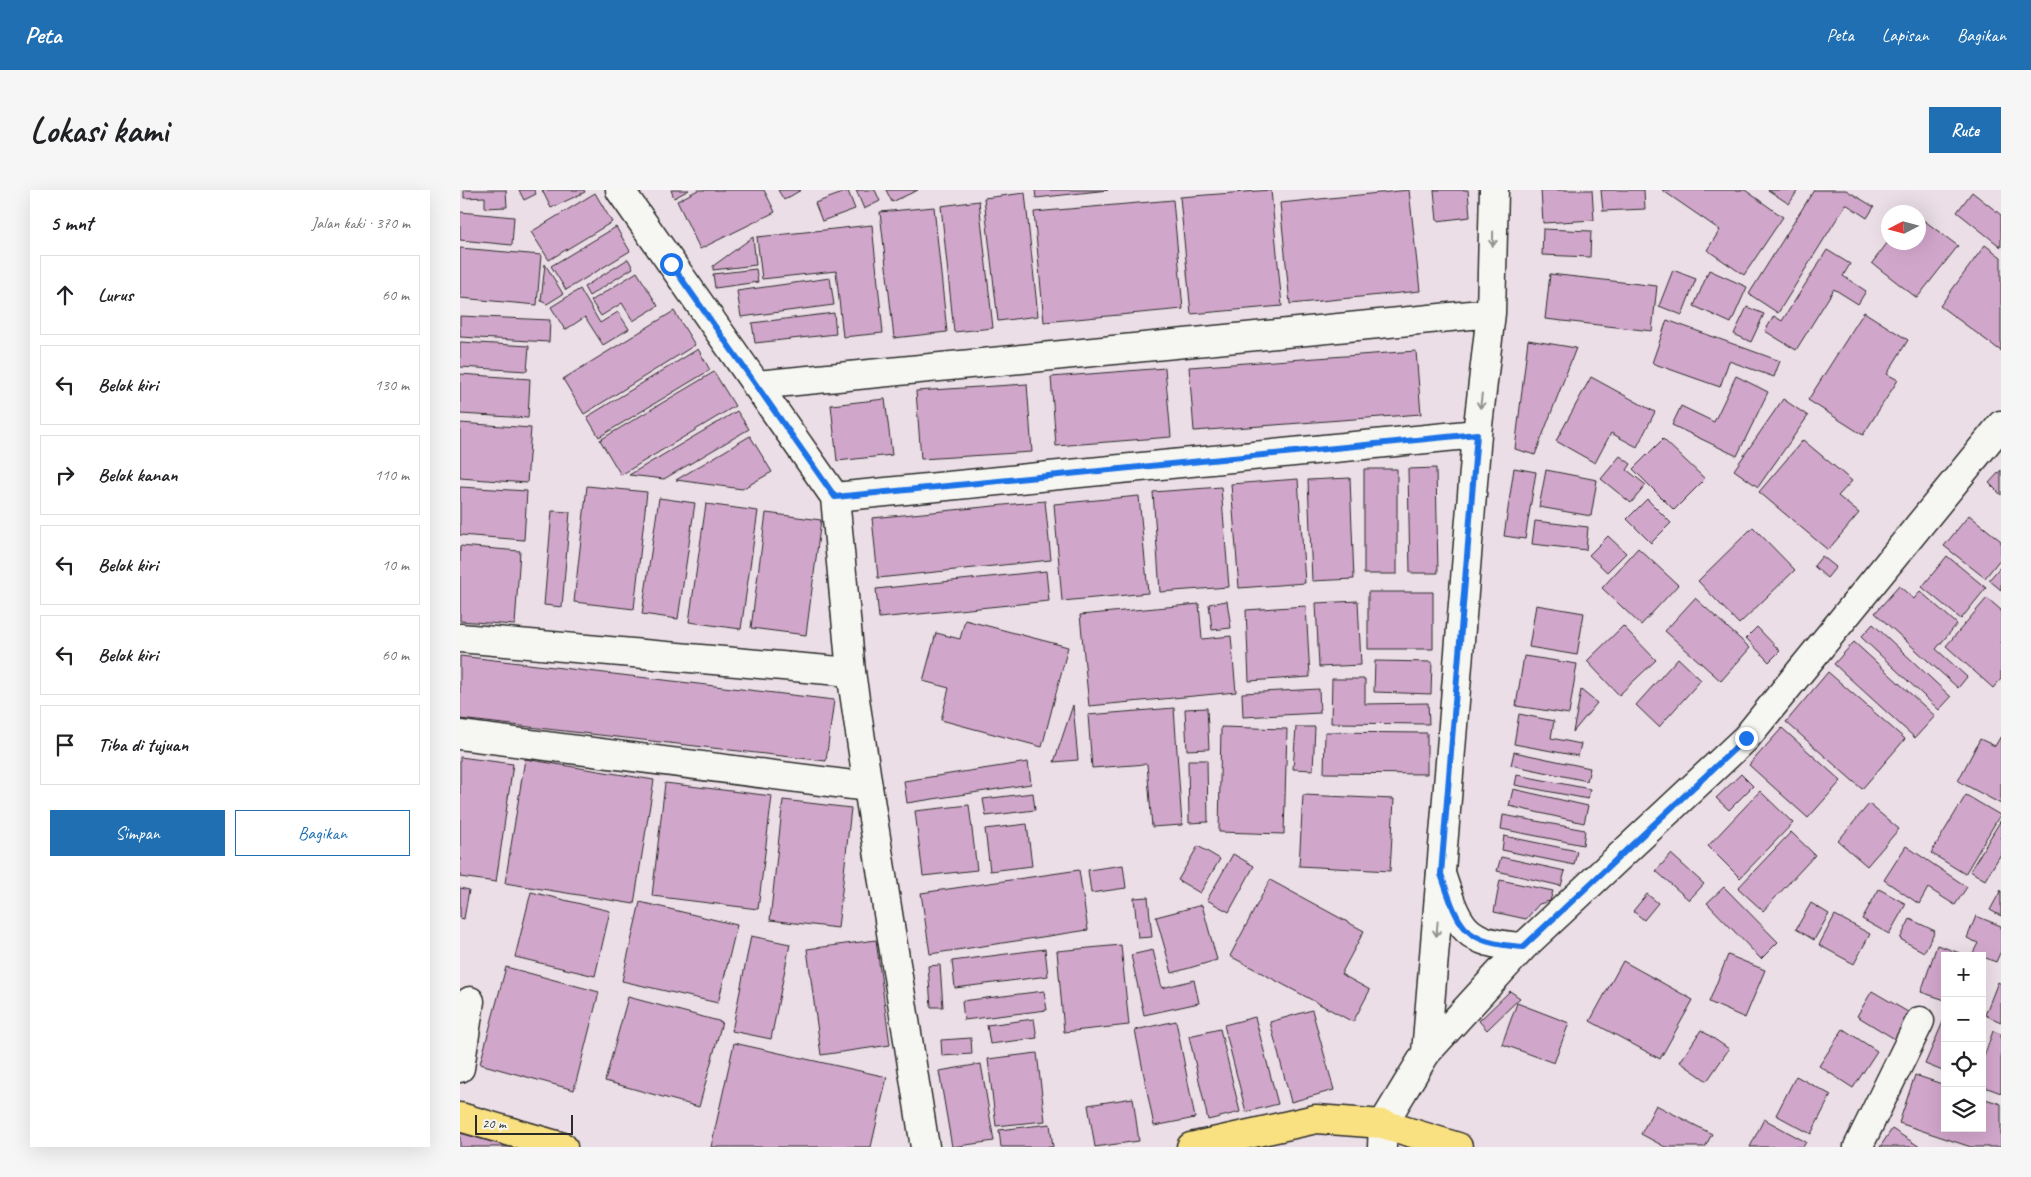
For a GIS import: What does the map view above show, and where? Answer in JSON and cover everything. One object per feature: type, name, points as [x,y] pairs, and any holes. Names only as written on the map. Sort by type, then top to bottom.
[{"type":"highway","points":[[460,1117],[563,1147]]},
{"type":"highway","points":[[1191,1147],[1316,1120],[1383,1135],[1458,1147]]},
{"type":"street","points":[[620,190],[835,497],[851,672],[925,1147]]},
{"type":"street","points":[[1426,1054],[1477,434],[1491,313],[1494,190]]},
{"type":"street","points":[[756,385],[1491,313]]},
{"type":"street","points":[[1383,1135],[1426,1054],[1523,947],[1746,738],[2001,425]]},
{"type":"street","points":[[835,497],[1477,434]]},
{"type":"street","points":[[460,638],[851,672]]},
{"type":"street","points":[[460,735],[868,787]]},
{"type":"street","points":[[1441,874],[1451,904],[1463,928],[1481,940],[1501,946],[1523,947]]},
{"type":"street","points":[[460,1068],[470,1001]]},
{"type":"street","points":[[1858,1147],[1920,1021]]},
{"type":"building","points":[[464,190],[506,190],[507,207],[485,208],[485,197],[464,198]]},
{"type":"building","points":[[519,190],[534,190],[536,194],[524,200]]},
{"type":"building","points":[[542,190],[584,190],[585,192],[551,208]]},
{"type":"building","points":[[671,190],[689,190],[674,198]]},
{"type":"building","points":[[698,190],[764,190],[775,212],[700,249],[677,201]]},
{"type":"building","points":[[778,190],[801,190],[784,200]]},
{"type":"building","points":[[856,190],[875,190],[880,201],[864,209]]},
{"type":"building","points":[[886,190],[918,190],[892,202]]},
{"type":"building","points":[[1035,190],[1108,190],[1036,198]]},
{"type":"building","points":[[1271,190],[1282,306],[1191,314],[1180,197]]},
{"type":"building","points":[[1409,190],[1420,291],[1290,304],[1280,203]]},
{"type":"building","points":[[1434,190],[1468,190],[1470,217],[1437,221]]},
{"type":"building","points":[[1541,190],[1592,190],[1594,220],[1543,223]]},
{"type":"building","points":[[1601,190],[1644,190],[1645,209],[1603,211]]},
{"type":"building","points":[[1662,190],[1745,190],[1783,217],[1744,275],[1707,250],[1720,230]]},
{"type":"building","points":[[1768,190],[1798,190],[1789,204]]},
{"type":"building","points":[[1814,190],[1846,190],[1874,207],[1867,218],[1846,204],[1778,313],[1749,294]]},
{"type":"building","points":[[848,191],[855,209],[822,221],[815,203]]},
{"type":"building","points":[[1972,192],[2001,215],[2001,247],[1957,212]]},
{"type":"building","points":[[595,193],[612,222],[549,260],[531,232]]},
{"type":"building","points":[[1025,193],[1038,316],[998,321],[984,198]]},
{"type":"building","points":[[1173,200],[1183,309],[1044,322],[1034,212]]},
{"type":"building","points":[[979,201],[993,328],[954,332],[941,206]]},
{"type":"building","points":[[934,207],[947,332],[894,338],[880,212]]},
{"type":"building","points":[[460,212],[514,217],[512,245],[460,240]]},
{"type":"building","points":[[1926,222],[1958,246],[1917,298],[1872,263],[1882,250],[1926,250]]},
{"type":"building","points":[[872,225],[883,333],[843,337],[836,271],[762,279],[757,237]]},
{"type":"building","points":[[616,227],[630,251],[566,290],[551,266]]},
{"type":"building","points":[[1543,229],[1591,231],[1590,257],[1542,255]]},
{"type":"building","points":[[753,237],[756,265],[713,270],[713,266]]},
{"type":"building","points":[[1985,245],[2001,257],[2001,351],[1940,306]]},
{"type":"building","points":[[460,248],[541,255],[537,305],[460,298]]},
{"type":"building","points":[[1827,250],[1850,264],[1843,276],[1866,291],[1858,304],[1834,289],[1796,350],[1765,331],[1774,316],[1782,321]]},
{"type":"building","points":[[628,259],[633,268],[589,296],[584,287]]},
{"type":"building","points":[[545,264],[563,294],[547,304],[541,301]]},
{"type":"building","points":[[756,269],[758,282],[715,288],[713,274]]},
{"type":"building","points":[[1673,270],[1696,279],[1682,315],[1659,306]]},
{"type":"building","points":[[1709,270],[1747,287],[1731,323],[1694,306]]},
{"type":"building","points":[[637,272],[658,306],[633,321],[622,303],[601,316],[591,301]]},
{"type":"building","points":[[1550,274],[1657,286],[1652,331],[1545,319]]},
{"type":"building","points":[[830,278],[834,305],[741,317],[737,291]]},
{"type":"building","points":[[580,289],[600,323],[618,312],[629,329],[603,345],[585,317],[565,330],[551,307]]},
{"type":"building","points":[[1747,307],[1764,314],[1751,342],[1734,334]]},
{"type":"building","points":[[674,311],[695,345],[584,414],[563,379]]},
{"type":"building","points":[[1864,312],[1908,340],[1887,374],[1898,380],[1863,435],[1808,400]]},
{"type":"building","points":[[834,313],[836,334],[755,343],[752,323]]},
{"type":"building","points":[[460,316],[550,320],[549,342],[460,337]]},
{"type":"building","points":[[1667,320],[1780,361],[1774,377],[1729,361],[1720,387],[1652,363]]},
{"type":"building","points":[[1528,340],[1576,348],[1535,455],[1515,449]]},
{"type":"building","points":[[460,342],[529,346],[527,371],[460,367]]},
{"type":"building","points":[[698,349],[710,370],[599,437],[587,417]]},
{"type":"building","points":[[1416,351],[1421,414],[1194,431],[1189,367]]},
{"type":"building","points":[[1165,368],[1171,437],[1056,446],[1051,377]]},
{"type":"building","points":[[714,372],[735,406],[621,475],[600,440]]},
{"type":"building","points":[[460,374],[530,379],[528,418],[460,414]]},
{"type":"building","points":[[1736,376],[1768,392],[1737,456],[1672,425],[1681,406],[1714,422]]},
{"type":"building","points":[[1591,377],[1655,412],[1637,447],[1611,433],[1595,463],[1556,441]]},
{"type":"building","points":[[1027,384],[1032,452],[921,459],[916,391]]},
{"type":"building","points":[[885,399],[892,455],[837,461],[831,405]]},
{"type":"building","points":[[1783,399],[1808,416],[1758,487],[1734,470]]},
{"type":"building","points":[[737,411],[749,429],[664,479],[629,475]]},
{"type":"building","points":[[460,423],[531,428],[527,483],[460,478]]},
{"type":"building","points":[[750,436],[772,472],[742,489],[676,480]]},
{"type":"building","points":[[1663,439],[1705,479],[1674,510],[1633,469]]},
{"type":"building","points":[[1803,440],[1852,481],[1838,496],[1859,513],[1828,550],[1759,492]]},
{"type":"building","points":[[1620,456],[1631,464],[1627,470],[1646,485],[1631,503],[1601,479]]},
{"type":"building","points":[[1436,468],[1438,573],[1410,573],[1408,469]]},
{"type":"building","points":[[1514,468],[1536,472],[1525,539],[1504,536]]},
{"type":"building","points":[[1364,469],[1397,469],[1397,574],[1364,574]]},
{"type":"building","points":[[1546,470],[1597,480],[1591,516],[1539,507]]},
{"type":"building","points":[[2001,470],[2001,495],[1989,483]]},
{"type":"building","points":[[1350,478],[1354,579],[1312,581],[1308,480]]},
{"type":"building","points":[[1298,479],[1305,583],[1239,588],[1231,484]]},
{"type":"building","points":[[587,486],[647,492],[634,609],[574,602]]},
{"type":"building","points":[[460,487],[527,491],[524,540],[460,535]]},
{"type":"building","points":[[1221,487],[1229,587],[1160,592],[1153,492]]},
{"type":"building","points":[[1139,496],[1148,593],[1062,601],[1054,504]]},
{"type":"building","points":[[659,498],[695,503],[678,619],[642,614]]},
{"type":"building","points":[[1647,499],[1671,523],[1651,543],[1627,519]]},
{"type":"building","points":[[1045,501],[1051,560],[878,578],[872,518]]},
{"type":"building","points":[[706,504],[758,511],[741,629],[689,622]]},
{"type":"building","points":[[552,511],[570,512],[562,607],[544,605]]},
{"type":"building","points":[[766,513],[821,520],[806,635],[751,628]]},
{"type":"building","points":[[1969,515],[2001,541],[2001,558],[1985,578],[1944,546]]},
{"type":"building","points":[[1535,521],[1588,527],[1586,550],[1532,544]]},
{"type":"building","points":[[1753,527],[1795,570],[1739,624],[1698,581]]},
{"type":"building","points":[[1608,536],[1626,553],[1607,572],[1589,555]]},
{"type":"building","points":[[460,546],[520,551],[515,625],[460,621]]},
{"type":"building","points":[[1638,548],[1678,585],[1641,625],[1602,588]]},
{"type":"building","points":[[1822,556],[1836,567],[1827,578],[1814,566]]},
{"type":"building","points":[[1947,556],[1986,588],[1961,619],[1922,587]]},
{"type":"building","points":[[2001,566],[2001,590],[1989,580]]},
{"type":"building","points":[[1046,571],[1049,601],[879,618],[876,589]]},
{"type":"building","points":[[1899,586],[1914,599],[1920,591],[1957,624],[1936,649],[1967,677],[1958,688],[1875,613]]},
{"type":"building","points":[[1368,592],[1433,592],[1433,649],[1368,649]]},
{"type":"building","points":[[1695,598],[1750,648],[1721,681],[1665,631]]},
{"type":"building","points":[[1987,598],[2001,610],[2001,679],[1993,688],[1946,646]]},
{"type":"building","points":[[1227,601],[1231,628],[1212,630],[1209,604]]},
{"type":"building","points":[[1358,601],[1361,665],[1319,667],[1316,603]]},
{"type":"building","points":[[1199,604],[1202,639],[1231,636],[1236,692],[1089,706],[1080,615]]},
{"type":"building","points":[[1536,605],[1584,613],[1577,655],[1529,647]]},
{"type":"building","points":[[1306,606],[1310,677],[1249,681],[1246,610]]},
{"type":"building","points":[[965,620],[1068,647],[1042,747],[941,720],[949,688],[923,681],[936,633],[960,639]]},
{"type":"building","points":[[1873,624],[1951,697],[1939,710],[1861,637]]},
{"type":"building","points":[[1623,626],[1656,660],[1619,695],[1587,661]]},
{"type":"building","points":[[1757,627],[1780,651],[1769,662],[1746,638]]},
{"type":"building","points":[[1854,642],[1935,716],[1915,738],[1834,664]]},
{"type":"building","points":[[460,656],[834,700],[826,761],[460,719]]},
{"type":"building","points":[[1524,656],[1577,664],[1569,714],[1516,706]]},
{"type":"building","points":[[1678,658],[1701,680],[1659,727],[1636,705]]},
{"type":"building","points":[[1375,661],[1432,662],[1431,694],[1374,692]]},
{"type":"building","points":[[1828,672],[1905,739],[1862,789],[1786,722]]},
{"type":"building","points":[[1332,679],[1365,679],[1365,704],[1428,703],[1429,724],[1331,723]]},
{"type":"building","points":[[1319,689],[1320,713],[1243,717],[1242,693]]},
{"type":"building","points":[[1581,690],[1597,703],[1573,732]]},
{"type":"building","points":[[1073,705],[1078,760],[1054,762]]},
{"type":"building","points":[[1174,708],[1182,825],[1152,827],[1147,764],[1092,768],[1088,715]]},
{"type":"building","points":[[1207,708],[1209,749],[1187,750],[1185,709]]},
{"type":"building","points":[[1519,714],[1554,721],[1551,738],[1581,744],[1578,756],[1514,744]]},
{"type":"building","points":[[1221,727],[1287,729],[1284,834],[1219,832]]},
{"type":"building","points":[[1296,727],[1315,727],[1313,770],[1293,769]]},
{"type":"building","points":[[1782,728],[1841,781],[1808,818],[1749,765]]},
{"type":"building","points":[[1325,732],[1427,733],[1427,774],[1324,773]]},
{"type":"building","points":[[2001,736],[2001,804],[1958,781],[1980,739],[1995,746]]},
{"type":"building","points":[[1514,752],[1590,768],[1587,781],[1511,765]]},
{"type":"building","points":[[460,757],[513,764],[496,882],[460,877]]},
{"type":"building","points":[[525,759],[654,780],[634,904],[505,883]]},
{"type":"building","points":[[1188,760],[1207,760],[1208,822],[1189,823]]},
{"type":"building","points":[[1028,762],[1031,784],[907,803],[904,781]]},
{"type":"building","points":[[1741,774],[1753,786],[1729,810],[1716,798]]},
{"type":"building","points":[[1517,775],[1590,789],[1588,799],[1515,785]]},
{"type":"building","points":[[665,783],[772,796],[758,909],[652,896]]},
{"type":"building","points":[[1513,789],[1588,806],[1584,823],[1509,806]]},
{"type":"building","points":[[1760,791],[1793,823],[1740,878],[1708,846]]},
{"type":"building","points":[[1033,793],[1035,810],[986,816],[983,799]]},
{"type":"building","points":[[1303,795],[1394,799],[1390,871],[1299,866]]},
{"type":"building","points":[[1966,795],[2000,815],[1965,874],[1931,853]]},
{"type":"building","points":[[783,800],[851,808],[838,928],[770,920]]},
{"type":"building","points":[[1869,804],[1899,829],[1867,866],[1838,841]]},
{"type":"building","points":[[969,805],[977,870],[923,876],[915,811]]},
{"type":"building","points":[[1503,815],[1585,830],[1583,845],[1501,829]]},
{"type":"building","points":[[2001,820],[2001,854],[1985,880],[1970,871]]},
{"type":"building","points":[[1027,824],[1032,866],[990,871],[985,829]]},
{"type":"building","points":[[1791,832],[1815,855],[1763,911],[1738,888]]},
{"type":"building","points":[[1504,836],[1577,851],[1574,865],[1502,850]]},
{"type":"building","points":[[1198,846],[1220,859],[1200,893],[1178,880]]},
{"type":"building","points":[[1906,846],[1967,887],[1955,905],[1928,888],[1919,904],[1884,880]]},
{"type":"building","points":[[1233,854],[1254,866],[1229,912],[1207,900]]},
{"type":"building","points":[[1671,854],[1704,884],[1689,900],[1656,871]]},
{"type":"building","points":[[1501,857],[1565,871],[1561,886],[1497,871]]},
{"type":"building","points":[[1123,865],[1126,888],[1091,893],[1088,870]]},
{"type":"building","points":[[1079,870],[1088,930],[930,954],[921,893]]},
{"type":"building","points":[[1270,880],[1364,931],[1341,974],[1370,990],[1353,1022],[1230,956]]},
{"type":"building","points":[[1500,880],[1553,891],[1550,901],[1539,904],[1526,919],[1494,912]]},
{"type":"building","points":[[1724,887],[1778,942],[1761,959],[1707,903]]},
{"type":"building","points":[[460,888],[469,890],[464,919],[460,918]]},
{"type":"building","points":[[1879,889],[1906,904],[1889,934],[1862,919]]},
{"type":"building","points":[[2001,890],[2001,916],[1990,910]]},
{"type":"building","points":[[531,892],[610,911],[595,976],[515,957]]},
{"type":"building","points":[[1647,894],[1658,903],[1644,920],[1633,911]]},
{"type":"building","points":[[1148,897],[1152,937],[1138,938],[1134,898]]},
{"type":"building","points":[[640,902],[737,925],[718,1003],[622,981]]},
{"type":"building","points":[[1811,903],[1829,914],[1814,940],[1796,929]]},
{"type":"building","points":[[1202,905],[1217,960],[1172,973],[1156,917]]},
{"type":"building","points":[[1835,915],[1870,934],[1854,964],[1819,945]]},
{"type":"building","points":[[1976,916],[2001,926],[2001,951],[1996,962],[1986,958],[1986,952],[1974,952],[1978,943],[1967,938]]},
{"type":"building","points":[[1910,919],[1935,931],[1924,952],[1900,939]]},
{"type":"building","points":[[751,936],[790,944],[771,1039],[732,1031]]},
{"type":"building","points":[[876,940],[890,1045],[821,1055],[807,949]]},
{"type":"building","points":[[1121,945],[1129,1025],[1064,1032],[1057,951]]},
{"type":"building","points":[[1937,945],[1957,952],[1941,952],[1941,999],[1921,992]]},
{"type":"building","points":[[1045,949],[1048,976],[955,988],[952,961]]},
{"type":"building","points":[[1153,950],[1162,988],[1194,980],[1199,1003],[1144,1015],[1131,955]]},
{"type":"building","points":[[1728,955],[1765,970],[1745,1018],[1709,1002]]},
{"type":"building","points":[[1623,961],[1693,1000],[1660,1059],[1590,1021]]},
{"type":"building","points":[[940,965],[943,1007],[931,1007],[928,966]]},
{"type":"building","points":[[506,967],[599,992],[574,1090],[480,1064]]},
{"type":"building","points":[[1998,982],[2001,984],[2001,1022],[1986,1015]]},
{"type":"building","points":[[1044,991],[1047,1010],[964,1020],[962,1001]]},
{"type":"building","points":[[1510,991],[1520,998],[1487,1030],[1479,1021]]},
{"type":"building","points":[[1872,991],[1913,1015],[1898,1041],[1857,1016]]},
{"type":"building","points":[[628,997],[722,1022],[699,1107],[605,1081]]},
{"type":"building","points":[[1517,1003],[1569,1023],[1554,1063],[1502,1044]]},
{"type":"building","points":[[1312,1010],[1334,1090],[1291,1102],[1270,1022]]},
{"type":"building","points":[[1255,1017],[1278,1104],[1246,1112],[1224,1025]]},
{"type":"building","points":[[1034,1019],[1037,1038],[990,1044],[987,1025]]},
{"type":"building","points":[[1176,1021],[1195,1118],[1154,1126],[1135,1030]]},
{"type":"building","points":[[1941,1026],[1941,1070],[1925,1064]]},
{"type":"building","points":[[1220,1029],[1240,1112],[1208,1120],[1189,1036]]},
{"type":"building","points":[[1843,1029],[1877,1051],[1853,1088],[1819,1066]]},
{"type":"building","points":[[1701,1030],[1729,1049],[1707,1081],[1680,1062]]},
{"type":"building","points":[[1993,1031],[2001,1034],[2001,1093],[1986,1087],[1986,1051]]},
{"type":"building","points":[[971,1038],[972,1054],[942,1056],[941,1040]]},
{"type":"building","points":[[734,1043],[887,1077],[871,1147],[711,1147]]},
{"type":"building","points":[[1037,1053],[1045,1121],[996,1126],[988,1059]]},
{"type":"building","points":[[981,1064],[994,1141],[952,1147],[939,1071]]},
{"type":"building","points":[[1915,1075],[1941,1084],[1941,1132],[1986,1132],[1986,1099],[2001,1104],[2001,1147],[1971,1147],[1899,1123]]},
{"type":"building","points":[[1796,1076],[1831,1095],[1811,1134],[1776,1115]]},
{"type":"building","points":[[1133,1098],[1139,1141],[1095,1147],[1088,1105]]},
{"type":"building","points":[[1656,1105],[1712,1134],[1705,1147],[1665,1147],[1641,1134]]},
{"type":"building","points":[[1764,1119],[1806,1142],[1803,1147],[1750,1147]]},
{"type":"building","points":[[1050,1124],[1053,1147],[1001,1147],[999,1130]]},
{"type":"building","points":[[1892,1129],[1920,1147],[1880,1147]]},
{"type":"building","points":[[460,1133],[510,1147],[460,1147]]},
{"type":"route","points":[[671,264],[835,497],[1477,434],[1441,874],[1451,904],[1463,928],[1481,940],[1501,946],[1523,947],[1746,738]]}]
